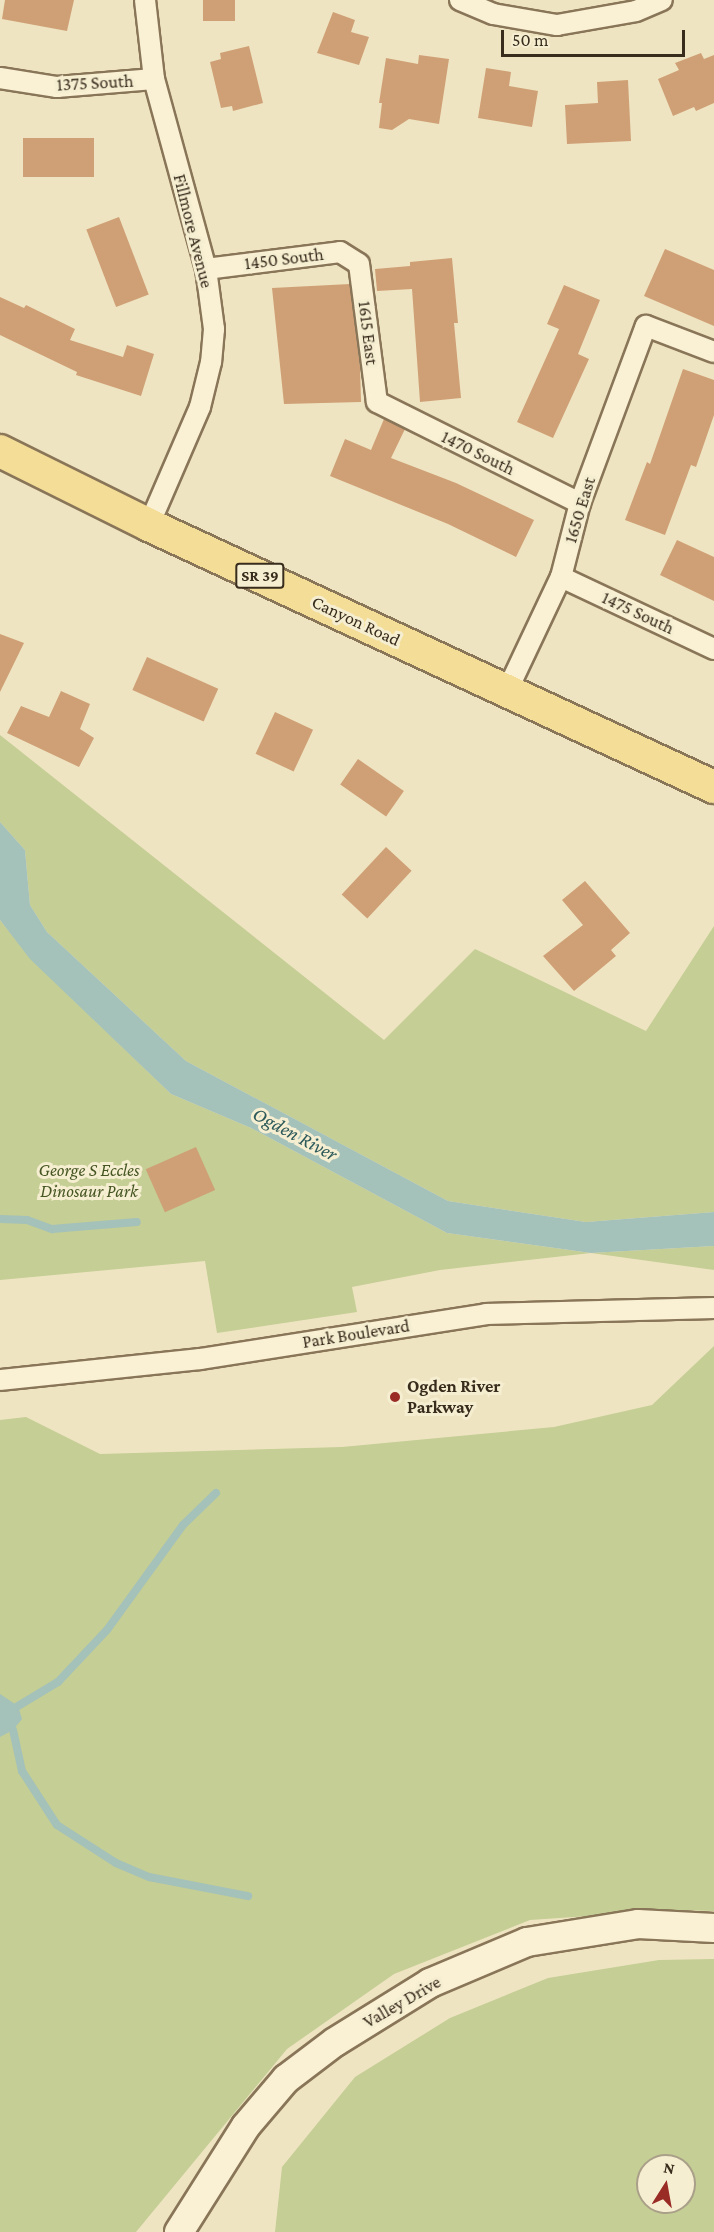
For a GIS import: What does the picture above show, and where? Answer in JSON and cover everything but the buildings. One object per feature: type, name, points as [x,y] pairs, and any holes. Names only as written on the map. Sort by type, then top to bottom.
[{"type":"main road","name":"Canyon Road","points":[[0,451],[149,525],[714,787]]},
{"type":"street","name":"Fillmore Avenue","points":[[145,0],[154,79],[206,269],[214,329],[211,362],[200,407],[149,525]]},
{"type":"street","points":[[460,0],[493,14],[557,25],[662,0]]},
{"type":"street","name":"1375 South","points":[[0,78],[57,87],[154,79]]},
{"type":"street","name":"1450 South","points":[[206,269],[340,252],[360,264]]},
{"type":"street","name":"1615 East","points":[[360,264],[377,402]]},
{"type":"street","name":"1650 East","points":[[507,691],[561,577],[580,503],[646,326],[714,352]]},
{"type":"street","name":"1470 South","points":[[377,402],[580,503]]},
{"type":"street","name":"1475 South","points":[[561,577],[714,649]]},
{"type":"street","name":"Park Boulevard","points":[[0,1380],[200,1359],[486,1314],[714,1308]]},
{"type":"street","name":"Valley Drive","points":[[179,2232],[246,2126],[286,2079],[335,2042],[430,1983],[527,1942],[638,1924],[714,1928]]},
{"type":"green space","points":[[0,735],[384,1040],[475,949],[646,1031],[714,926],[714,1212],[586,1222],[448,1201],[186,1061],[47,932],[30,905],[25,850],[0,822]]},
{"type":"green space","name":"George S Eccles Dinosaur Park","points":[[0,920],[31,959],[171,1094],[251,1128],[447,1233],[591,1253],[440,1270],[352,1287],[357,1312],[217,1333],[205,1261],[0,1280]]},
{"type":"green space","points":[[714,1246],[714,1270],[591,1253]]},
{"type":"green space","points":[[714,1346],[714,1911],[677,1910],[530,1920],[394,1974],[287,2049],[136,2232],[0,2232],[0,1420],[26,1417],[100,1454],[342,1447],[554,1427],[652,1405]]},
{"type":"green space","points":[[714,1959],[714,2232],[275,2232],[282,2167],[355,2077],[450,2018],[548,1978],[659,1960]]},
{"type":"water","name":"Ogden River","points":[[0,822],[25,850],[30,905],[47,932],[186,1061],[448,1201],[586,1222],[714,1212],[714,1246],[591,1253],[447,1233],[251,1128],[171,1094],[30,959],[0,920]]},
{"type":"water","points":[[0,1694],[18,1706],[22,1719],[13,1730],[0,1737]]},
{"type":"waterway","points":[[0,1219],[27,1220],[52,1229],[137,1222]]},
{"type":"waterway","points":[[18,1706],[58,1682],[107,1630],[183,1525],[216,1493]]},
{"type":"waterway","points":[[13,1730],[22,1771],[57,1825],[116,1863],[149,1877],[248,1896]]},
{"type":"place","name":"Ogden River Parkway","points":[[395,1397]]}]
